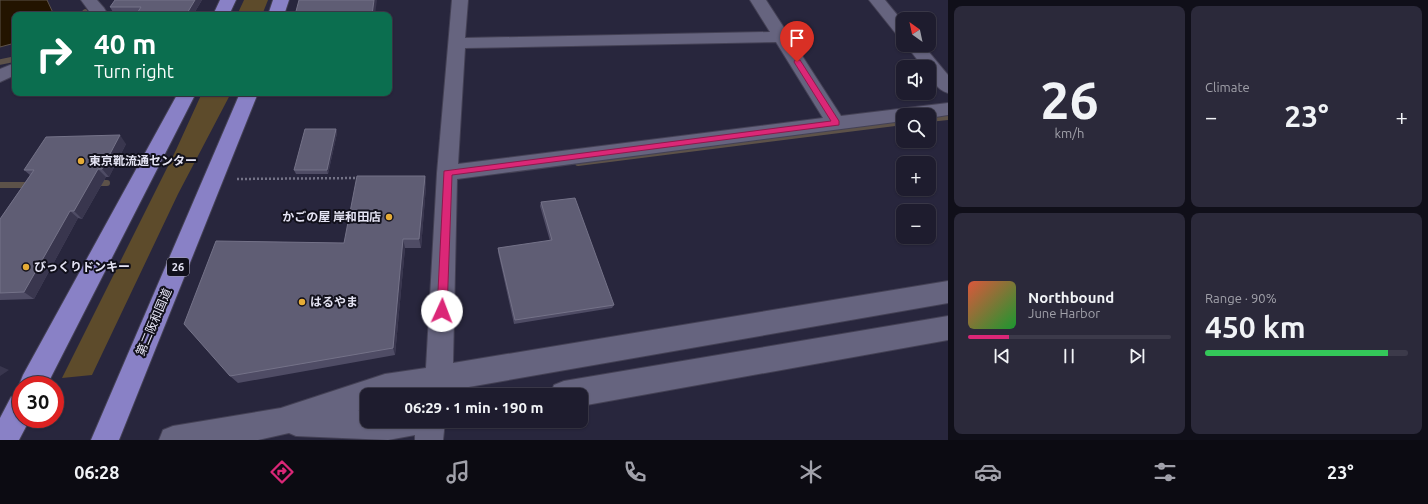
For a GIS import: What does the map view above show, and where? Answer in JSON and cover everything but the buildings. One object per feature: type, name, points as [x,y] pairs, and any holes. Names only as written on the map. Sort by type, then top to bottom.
[{"type":"highway","points":[[222,12],[228,0]]},
{"type":"highway","points":[[277,12],[281,0]]},
{"type":"highway","points":[[38,376],[185,96]]},
{"type":"highway","name":"第二阪和国道","points":[[106,440],[248,96]]},
{"type":"highway","points":[[4,440],[12,424]]},
{"type":"street","points":[[89,0],[99,12]]},
{"type":"street","points":[[439,378],[447,173],[460,0]]},
{"type":"street","points":[[758,0],[836,123]]},
{"type":"street","points":[[877,0],[896,23]]},
{"type":"street","points":[[457,43],[782,37]]},
{"type":"street","points":[[920,52],[948,87]]},
{"type":"street","points":[[0,76],[12,70]]},
{"type":"street","points":[[447,173],[948,109]]},
{"type":"street","points":[[173,440],[281,422],[385,388],[948,292]]},
{"type":"street","points":[[588,391],[948,328]]},
{"type":"street","points":[[281,422],[360,425]]},
{"type":"street","points":[[429,440],[430,428]]},
{"type":"path","points":[[237,179],[362,178]]},
{"type":"shaded area","points":[[0,0],[47,0],[53,12],[12,12],[12,44],[0,47]]},
{"type":"shaded area","points":[[244,0],[268,0],[263,12],[238,12]]},
{"type":"shaded area","points":[[201,96],[229,96],[178,194],[92,375],[64,378],[63,376],[176,150]]},
{"type":"waterway","points":[[0,62],[12,60]]},
{"type":"waterway","points":[[936,118],[948,117],[946,117]]},
{"type":"waterway","points":[[578,163],[896,123]]},
{"type":"waterway","points":[[93,183],[107,183]]},
{"type":"waterway","points":[[0,185],[33,185]]},
{"type":"place","name":"東京靴流通センター","points":[[81,161]]},
{"type":"place","name":"かごの屋 岸和田店","points":[[389,217]]},
{"type":"place","name":"びっくりドンキー","points":[[26,267]]},
{"type":"place","name":"はるやま","points":[[302,302]]},
{"type":"route","points":[[442,311],[447,173],[836,123],[797,62]]}]
